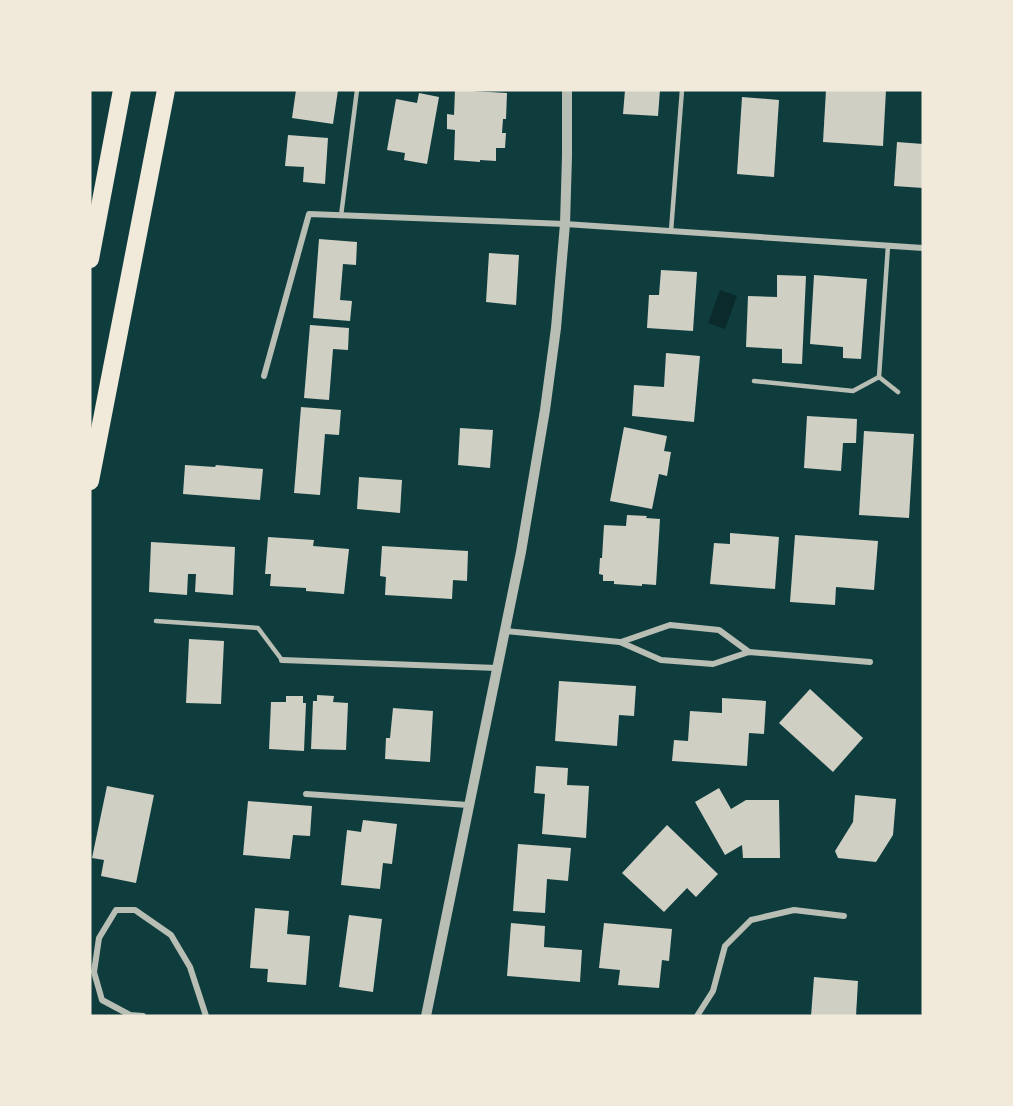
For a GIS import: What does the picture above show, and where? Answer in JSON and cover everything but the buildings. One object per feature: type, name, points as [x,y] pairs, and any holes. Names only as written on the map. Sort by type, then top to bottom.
[{"type":"highway","points":[[90,259],[122,90]]},
{"type":"highway","points":[[90,481],[166,90]]},
{"type":"street","points":[[426,1016],[526,525],[545,410],[556,328],[564,224],[567,90]]},
{"type":"street","points":[[264,376],[309,214],[564,224],[923,248]]},
{"type":"street","points":[[620,642],[670,625],[719,630],[749,652]]},
{"type":"street","points":[[505,631],[620,642],[661,660],[713,664],[749,652],[870,662]]},
{"type":"street","points":[[282,660],[497,668]]},
{"type":"street","points":[[306,794],[468,805]]},
{"type":"street","points":[[143,1016],[130,1015],[102,1000],[94,972],[99,938],[116,910],[135,910],[171,934],[190,967],[206,1016]]},
{"type":"street","points":[[697,1016],[713,991],[725,946],[751,920],[794,910],[844,916]]},
{"type":"lane","points":[[341,216],[357,90]]},
{"type":"lane","points":[[671,231],[682,90]]},
{"type":"lane","points":[[879,377],[888,246]]},
{"type":"lane","points":[[754,381],[853,391],[879,377]]},
{"type":"lane","points":[[879,377],[898,392]]},
{"type":"lane","points":[[156,621],[258,628],[282,660]]},
{"type":"water","points":[[720,290],[737,296],[725,329],[708,323]]}]
